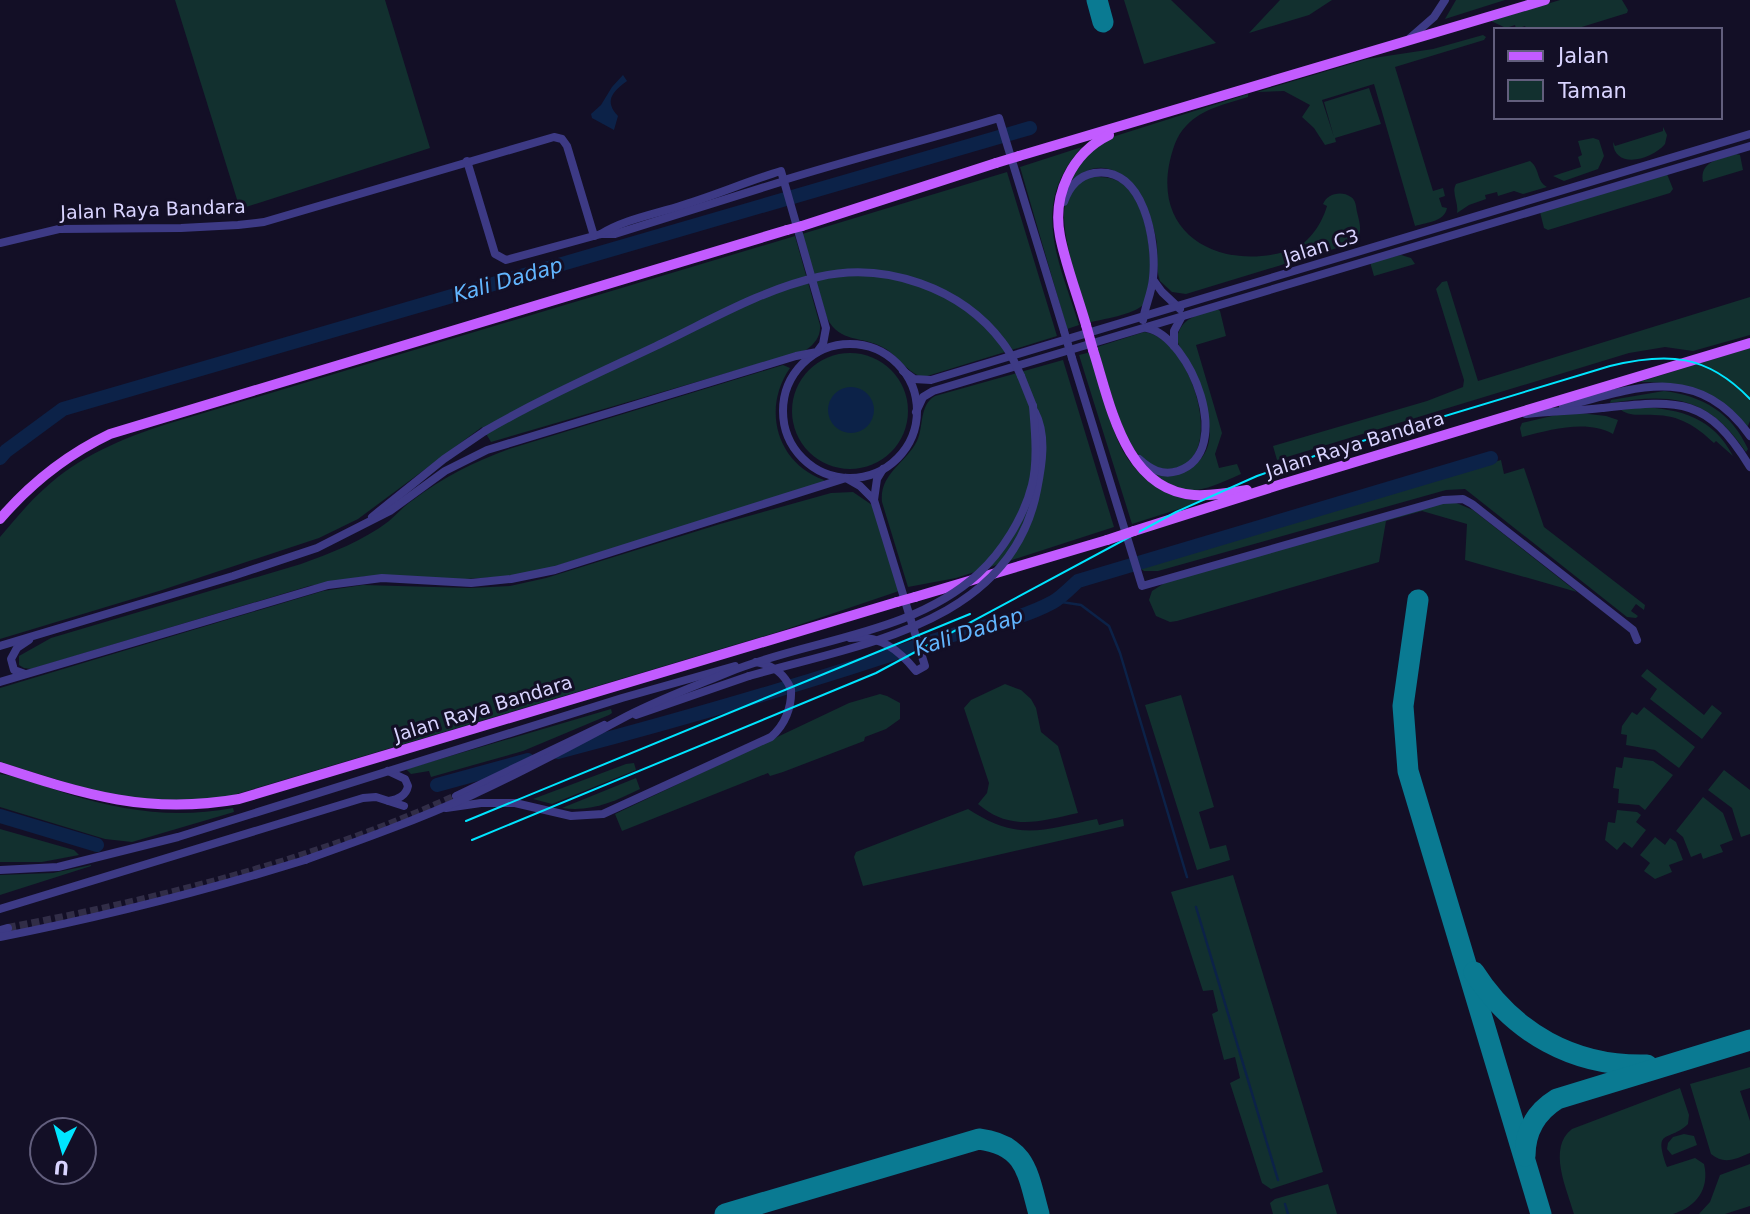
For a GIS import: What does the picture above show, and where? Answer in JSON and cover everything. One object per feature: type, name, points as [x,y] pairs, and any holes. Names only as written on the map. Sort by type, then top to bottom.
[{"type":"main road","points":[[0,519],[46,474],[90,444],[110,434],[802,226],[1019,156],[1545,0]]},
{"type":"main road","points":[[1145,120],[1098,141],[1084,152],[1064,183],[1058,213],[1060,237],[1118,427],[1139,466],[1158,482],[1183,493],[1222,494],[1283,484]]},
{"type":"main road","name":"Jalan Raya Bandara","points":[[0,768],[133,803],[200,805],[239,799],[1107,540],[1750,343]]},
{"type":"street","points":[[1405,42],[1434,17],[1446,0]]},
{"type":"street","points":[[467,161],[497,257],[511,259],[597,235],[615,234],[783,177],[999,118],[1142,586],[1443,500],[1463,499],[1601,604],[1633,630],[1637,640]]},
{"type":"street","name":"Jalan C3","points":[[903,371],[914,379],[931,380],[1750,134]]},
{"type":"street","name":"Jalan Raya Bandara","points":[[0,243],[59,229],[220,226],[264,222],[548,138],[562,139],[567,146],[597,235]]},
{"type":"street","name":"Jalan C3","points":[[916,412],[920,400],[933,391],[1750,146]]},
{"type":"street","points":[[1066,257],[1062,224],[1066,194],[1074,183],[1087,175],[1111,174],[1122,179],[1132,188],[1148,219],[1154,251],[1153,278],[1143,317],[1146,328],[1162,335],[1175,349],[1194,379],[1204,411],[1206,434],[1199,456],[1170,473],[1157,471],[1140,459],[1118,427]]},
{"type":"street","points":[[0,682],[328,585],[382,579],[471,583],[546,572],[846,478],[869,475],[883,469],[896,459],[912,435],[916,412],[914,391],[903,371],[892,359],[867,346],[837,341],[826,328],[783,177]]},
{"type":"street","points":[[359,528],[444,459],[524,409],[760,296],[802,281],[837,273],[892,276],[927,286],[961,303],[1004,344],[1040,421],[1042,457],[1031,513],[1010,554],[969,598],[908,629],[749,676],[597,728],[456,796]]},
{"type":"street","points":[[1153,278],[1162,292],[1179,306],[1182,316],[1174,331],[1175,349]]},
{"type":"street","points":[[826,328],[823,344],[799,369],[788,387],[783,409],[784,422],[792,444],[810,464],[828,474],[846,478],[860,486],[874,500]]},
{"type":"street","points":[[0,646],[317,548],[390,511],[444,471],[488,450],[796,356],[845,344]]},
{"type":"street","points":[[1547,412],[1645,386],[1672,386],[1696,392],[1718,404],[1735,417],[1750,436]]},
{"type":"street","points":[[1509,415],[1647,403],[1685,407],[1709,417],[1718,424],[1733,440],[1750,467]]},
{"type":"street","points":[[0,937],[72,924],[156,904],[305,860],[426,816],[534,765],[629,715],[728,672],[796,649],[888,624],[933,605],[980,572],[1015,525],[1032,484],[1035,452],[1032,406]]},
{"type":"street","points":[[874,500],[877,479],[883,469]]},
{"type":"street","name":"Jalan Raya Bandara","points":[[0,870],[40,870],[178,837],[622,698],[851,638],[867,637],[885,643],[897,650],[916,671],[925,666],[874,500]]},
{"type":"street","points":[[33,673],[17,672],[12,666],[12,656],[24,643],[47,632]]},
{"type":"street","points":[[424,811],[471,804],[506,803],[527,804],[571,816],[603,814],[772,737],[780,729],[790,705],[790,689],[779,671],[769,665],[753,662]]},
{"type":"street","points":[[386,771],[405,779],[408,786],[402,796],[389,801]]},
{"type":"street","points":[[0,909],[363,798],[376,797],[404,806]]},
{"type":"green space","points":[[175,0],[385,0],[430,148],[240,209]]},
{"type":"green space","points":[[1124,0],[1171,0],[1216,43],[1144,64]]},
{"type":"green space","points":[[1280,0],[1332,0],[1309,15],[1249,33]]},
{"type":"green space","points":[[1456,0],[1505,0],[1445,19]]},
{"type":"green space","points":[[1560,0],[1622,0],[1628,10],[1627,13],[1578,28],[1516,28],[1515,25],[1506,28],[1491,21]]},
{"type":"green space","points":[[1483,35],[1486,37],[1484,40],[1395,67],[1433,191],[1443,188],[1445,196],[1439,198],[1442,207],[1447,208],[1439,219],[1415,226],[1374,84],[1322,100],[1334,137],[1324,102],[1369,88],[1381,124],[1335,138],[1336,142],[1325,145],[1314,128],[1302,117],[1310,105],[1284,91],[1257,92],[1367,59],[1433,49]]},
{"type":"green space","points":[[1248,94],[1248,97],[1215,107],[1200,115],[1186,126],[1177,139],[1169,165],[1168,190],[1173,211],[1183,229],[1198,242],[1216,251],[1238,256],[1284,252],[1289,255],[1317,228],[1327,206],[1323,204],[1325,201],[1339,194],[1353,198],[1355,202],[1359,236],[1347,245],[1186,294],[1172,292],[1160,281],[1156,238],[1144,204],[1124,177],[1112,170],[1098,168],[1082,173],[1066,186],[1081,161],[1106,139]]},
{"type":"green space","points":[[1663,127],[1667,135],[1665,144],[1652,154],[1634,160],[1626,159],[1615,151],[1613,142],[1615,146],[1663,131]]},
{"type":"green space","points":[[1593,138],[1599,140],[1604,156],[1598,169],[1564,181],[1553,176],[1581,167],[1578,157],[1582,155],[1578,141]]},
{"type":"green space","points":[[1082,147],[1066,169],[1056,191],[1052,212],[1057,256],[1079,325],[1067,329],[1020,167]]},
{"type":"green space","points":[[1736,154],[1740,155],[1743,170],[1703,182],[1707,165]]},
{"type":"green space","points":[[1530,161],[1547,187],[1523,194],[1514,191],[1498,196],[1497,192],[1485,195],[1486,199],[1457,213],[1454,191],[1456,184]]},
{"type":"green space","points":[[1007,172],[1057,336],[924,377],[908,369],[884,348],[845,335],[832,326],[827,318],[802,234]]},
{"type":"green space","points":[[1667,174],[1673,189],[1670,193],[1548,230],[1544,228],[1540,212]]},
{"type":"green space","points":[[1088,177],[1116,180],[1132,194],[1147,231],[1150,271],[1148,294],[1144,304],[1126,314],[1087,323],[1068,246],[1064,216],[1068,196]]},
{"type":"green space","points":[[795,236],[820,325],[817,339],[806,350],[491,442],[482,427],[358,519],[319,538],[159,591],[0,639],[0,537],[32,500],[71,467],[86,458],[167,424]]},
{"type":"green space","points":[[1401,255],[1411,258],[1415,264],[1374,276],[1370,262]]},
{"type":"green space","points":[[1447,281],[1478,381],[1750,297],[1750,335],[1693,351],[1665,347],[1629,353],[1277,460],[1273,446],[1427,401],[1463,387],[1464,380],[1436,289],[1442,282]]},
{"type":"green space","points":[[1217,309],[1220,311],[1226,336],[1196,345],[1222,433],[1215,454],[1219,468],[1237,464],[1241,474],[1204,488],[1185,489],[1163,481],[1149,472],[1187,470],[1200,460],[1208,447],[1208,416],[1177,339],[1186,321]]},
{"type":"green space","points":[[1144,332],[1161,339],[1177,355],[1198,401],[1201,426],[1198,447],[1188,462],[1169,469],[1155,467],[1147,462],[1130,443],[1097,347]]},
{"type":"green space","points":[[1750,348],[1750,421],[1747,428],[1725,405],[1699,391],[1670,384],[1639,382]]},
{"type":"green space","points":[[1091,352],[1116,436],[1132,465],[1143,475],[1165,485],[1210,499],[1132,524],[1079,355]]},
{"type":"green space","points":[[850,353],[872,358],[891,370],[903,389],[908,411],[903,433],[891,452],[872,464],[850,469],[828,464],[809,452],[797,433],[792,411],[797,389],[809,370],[828,358]]},
{"type":"green space","points":[[1063,360],[1114,527],[956,578],[908,587],[882,502],[882,492],[889,476],[917,441],[926,405],[935,396]]},
{"type":"green space","points":[[783,365],[790,368],[781,384],[777,400],[778,433],[794,461],[824,480],[823,484],[546,569],[512,576],[449,580],[368,576],[309,586],[31,669],[19,665],[19,656],[51,638],[301,564],[346,546],[379,528],[436,484],[496,454]]},
{"type":"green space","points":[[1664,391],[1691,397],[1715,408],[1734,425],[1748,449],[1746,452],[1717,419],[1703,409],[1687,403],[1652,399],[1610,403],[1611,400]]},
{"type":"green space","points":[[1640,407],[1669,410],[1695,418],[1716,433],[1733,456],[1716,441],[1714,443],[1701,431],[1679,419],[1633,414],[1621,410]]},
{"type":"green space","points":[[1580,413],[1618,420],[1613,434],[1592,427],[1580,427],[1556,429],[1522,437],[1522,423],[1556,415]]},
{"type":"green space","points":[[1501,460],[1504,474],[1524,468],[1544,527],[1645,605],[1644,610],[1636,604],[1631,611],[1638,616],[1636,618],[1627,617],[1465,489],[1446,490],[1158,571],[1144,571],[1138,567]]},
{"type":"green space","points":[[853,492],[875,507],[899,591],[781,631],[230,796],[175,802],[143,800],[89,789],[0,762],[0,688],[323,591],[363,585],[470,588],[510,586],[546,578],[831,493]]},
{"type":"green space","points":[[1454,502],[1473,510],[1577,592],[1465,560],[1467,524],[1422,511],[1386,521],[1379,562],[1177,621],[1170,622],[1156,616],[1149,600],[1152,591],[1166,582],[1442,503]]},
{"type":"green space","points":[[1647,669],[1704,715],[1712,705],[1722,713],[1702,739],[1650,699],[1657,689],[1641,676]]},
{"type":"green space","points":[[1005,684],[1021,690],[1031,699],[1036,708],[1041,732],[1058,746],[1078,813],[1038,821],[1014,821],[990,813],[978,804],[987,793],[989,783],[964,708],[971,700]]},
{"type":"green space","points":[[880,694],[900,703],[900,719],[886,729],[865,737],[864,741],[783,772],[770,776],[768,773],[622,831],[615,814],[849,703]]},
{"type":"green space","points":[[1181,695],[1214,807],[1199,812],[1210,849],[1226,845],[1230,860],[1197,870],[1145,705]]},
{"type":"green space","points":[[1644,707],[1695,747],[1679,768],[1655,750],[1626,745],[1627,735],[1621,734],[1622,726],[1632,712],[1637,715]]},
{"type":"green space","points":[[611,709],[612,713],[609,715],[523,751],[431,777],[429,771],[411,774],[406,769]]},
{"type":"green space","points":[[1624,757],[1653,761],[1673,775],[1645,810],[1639,805],[1618,803],[1619,789],[1613,788],[1616,767],[1622,768]]},
{"type":"green space","points":[[634,763],[636,770],[552,804],[533,799],[626,764]]},
{"type":"green space","points":[[1724,770],[1750,790],[1750,834],[1741,837],[1732,808],[1708,790]]},
{"type":"green space","points":[[0,774],[130,809],[190,813],[233,808],[234,812],[132,842],[105,839],[0,807]]},
{"type":"green space","points":[[636,778],[640,789],[611,802],[583,809],[562,808]]},
{"type":"green space","points":[[1703,797],[1723,813],[1733,840],[1720,845],[1723,852],[1703,859],[1701,853],[1691,857],[1683,837],[1676,831]]},
{"type":"green space","points":[[968,809],[1002,826],[1017,830],[1045,829],[1097,819],[1099,825],[1123,819],[1124,826],[863,886],[854,857],[856,852]]},
{"type":"green space","points":[[1617,810],[1637,812],[1641,815],[1636,822],[1646,830],[1632,848],[1624,842],[1617,850],[1605,840],[1608,822],[1615,823]]},
{"type":"green space","points":[[0,829],[74,850],[79,855],[42,862],[0,862]]},
{"type":"green space","points":[[1655,837],[1665,845],[1670,838],[1676,842],[1683,860],[1669,865],[1672,872],[1655,879],[1644,871],[1650,863],[1640,855]]},
{"type":"green space","points":[[91,865],[0,895],[0,875],[53,873]]},
{"type":"green space","points":[[1233,875],[1323,1172],[1271,1189],[1262,1183],[1230,1083],[1240,1078],[1235,1057],[1224,1060],[1212,1014],[1218,1011],[1213,990],[1203,991],[1171,892]]},
{"type":"green space","points":[[1750,1067],[1750,1088],[1740,1091],[1750,1121],[1750,1153],[1735,1159],[1721,1159],[1711,1154],[1690,1084]]},
{"type":"green space","points":[[1680,1088],[1689,1115],[1688,1124],[1665,1138],[1662,1146],[1667,1167],[1695,1158],[1704,1164],[1703,1189],[1694,1202],[1673,1214],[1574,1214],[1561,1169],[1561,1147],[1565,1137],[1572,1129]]},
{"type":"green space","points":[[1684,1134],[1694,1136],[1697,1145],[1672,1155],[1667,1149],[1668,1143],[1673,1137]]},
{"type":"green space","points":[[1750,1164],[1750,1206],[1725,1214],[1699,1214],[1710,1202],[1720,1175]]},
{"type":"green space","points":[[1328,1184],[1337,1214],[1273,1214],[1270,1203],[1275,1199]]},
{"type":"water","points":[[623,75],[627,81],[617,89],[611,101],[611,106],[618,116],[614,130],[592,118],[591,114]]},
{"type":"water","points":[[851,387],[867,394],[874,410],[867,426],[851,433],[835,426],[828,410],[835,394]]},
{"type":"waterway","name":"Kali Dadap","points":[[0,458],[63,409],[1030,128]]},
{"type":"waterway","name":"Kali Dadap","points":[[558,752],[746,700],[932,641],[1009,620],[1053,602],[1078,581],[1491,458]]},
{"type":"waterway","points":[[1055,601],[1081,605],[1109,626],[1120,653],[1187,877]]},
{"type":"waterway","name":"Kali Dadap","points":[[437,785],[528,760]]},
{"type":"waterway","name":"Kali Dadap","points":[[0,816],[97,845]]},
{"type":"waterway","points":[[1196,907],[1278,1180]]},
{"type":"waterway","points":[[1285,1204],[1288,1214]]},
{"type":"taxiway","points":[[1097,0],[1103,22]]},
{"type":"taxiway","points":[[1418,600],[1403,706],[1408,771],[1541,1214]]},
{"type":"taxiway","points":[[1474,972],[1507,1013],[1548,1042],[1570,1053],[1595,1060],[1647,1065]]},
{"type":"taxiway","points":[[1525,1156],[1527,1138],[1533,1123],[1543,1110],[1557,1099],[1750,1040]]},
{"type":"taxiway","points":[[725,1214],[979,1139],[995,1142],[1016,1155],[1028,1175],[1039,1214]]},
{"type":"tunnel","points":[[8,928],[179,891],[292,859],[402,819],[456,796]]},
{"type":"tram line","points":[[472,840],[876,673],[1176,512],[1257,476],[1326,452],[1610,366],[1650,359],[1668,358],[1702,365],[1734,384],[1750,399]]},
{"type":"tram line","points":[[466,821],[970,614]]}]
